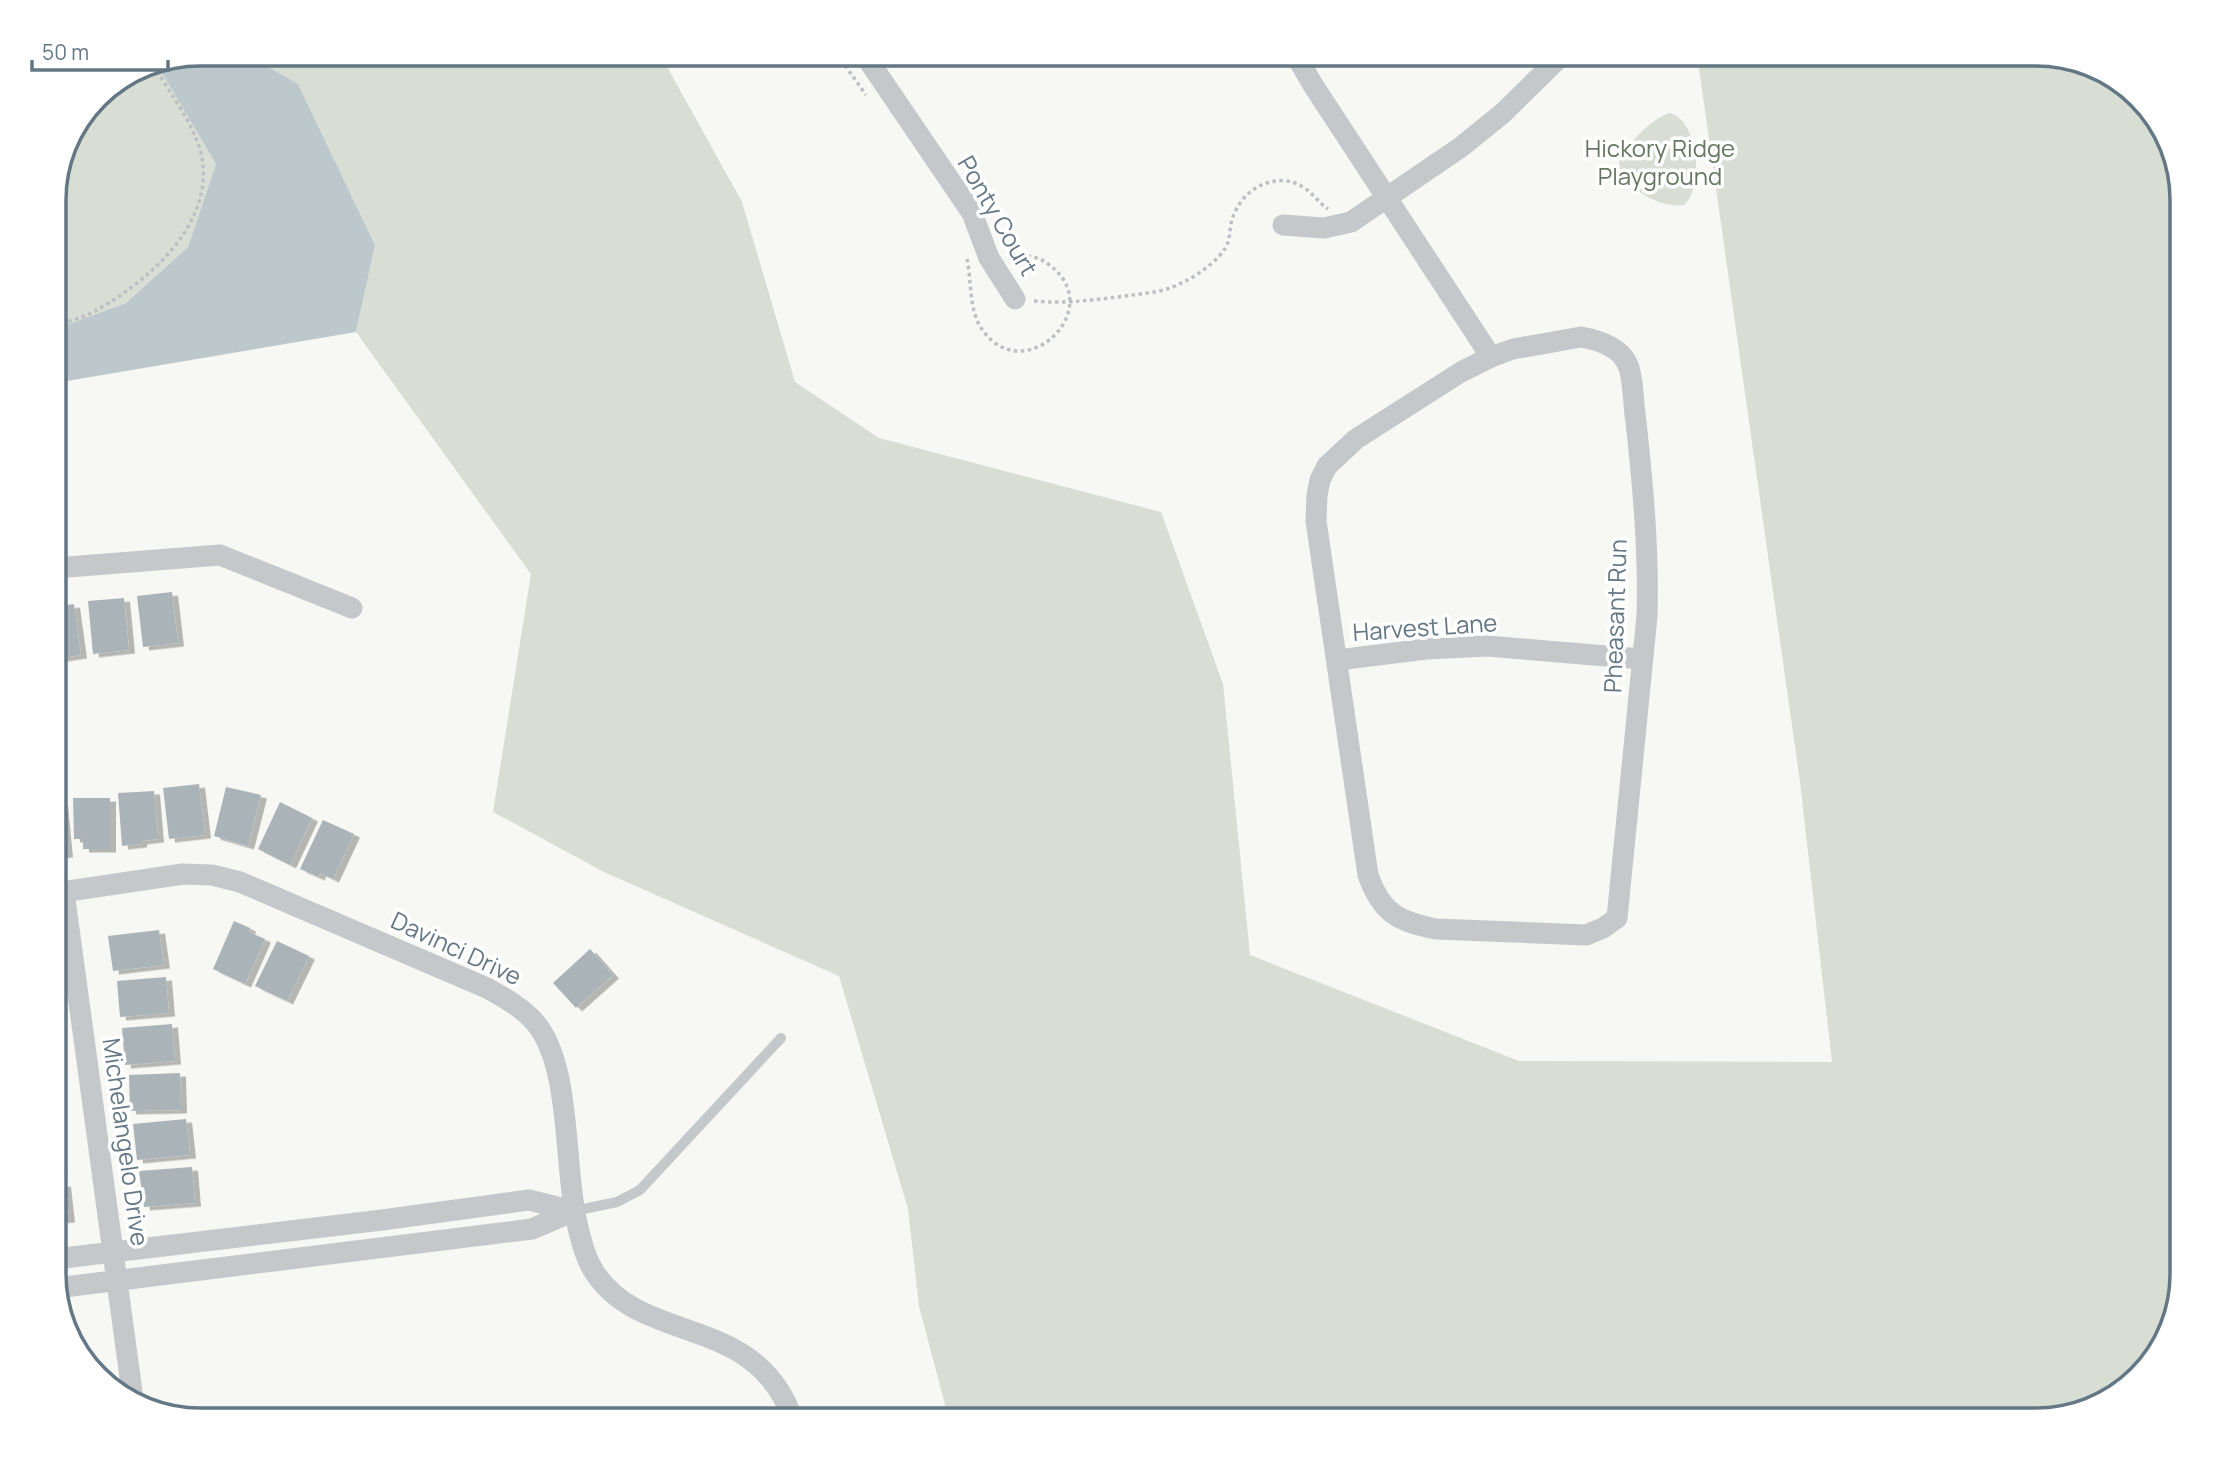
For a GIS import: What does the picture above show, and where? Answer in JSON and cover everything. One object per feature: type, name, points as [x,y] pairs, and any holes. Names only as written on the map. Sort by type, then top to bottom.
[{"type":"street","name":"Ponty Court","points":[[871,66],[972,213],[989,258],[1015,299]]},
{"type":"street","points":[[1302,66],[1491,356]]},
{"type":"street","points":[[1283,225],[1324,228],[1350,222],[1472,139],[1552,66]]},
{"type":"street","name":"Pheasant Run","points":[[1581,337],[1610,346],[1629,367],[1643,481],[1648,573],[1642,659],[1617,918],[1603,928],[1586,934],[1436,929],[1413,924],[1395,916],[1381,903],[1373,890],[1366,864],[1316,521],[1317,495],[1327,466],[1356,439],[1491,356],[1513,349],[1581,337]]},
{"type":"street","points":[[67,567],[220,555],[352,608]]},
{"type":"street","name":"Harvest Lane","points":[[1338,660],[1426,649],[1487,646],[1642,659]]},
{"type":"street","name":"Davinci Drive","points":[[67,891],[183,874],[240,882],[487,988],[512,1002],[533,1019],[548,1041],[558,1067],[574,1211],[584,1254],[594,1272],[610,1293],[629,1307],[722,1341],[743,1354],[766,1374],[781,1393],[788,1408]]},
{"type":"street","name":"Michelangelo Drive","points":[[67,944],[114,1251],[132,1388]]},
{"type":"street","points":[[67,1257],[529,1200],[574,1211]]},
{"type":"street","points":[[68,1287],[532,1229],[574,1211]]},
{"type":"street","points":[[382,1220],[384,1248]]},
{"type":"lane","points":[[574,1211],[617,1202],[640,1190],[781,1038]]},
{"type":"path","points":[[846,66],[869,99]]},
{"type":"path","points":[[67,322],[93,312],[133,284],[180,241],[192,222],[203,177],[201,154],[195,136],[158,74]]},
{"type":"path","points":[[1015,299],[1069,303],[1162,290],[1192,278],[1225,250],[1231,237],[1237,208],[1247,195],[1266,183],[1295,183],[1310,192],[1328,209],[1343,208],[1350,222]]},
{"type":"path","points":[[964,250],[975,317],[984,333],[996,343],[1010,349],[1039,348],[1059,333],[1066,322],[1069,303]]},
{"type":"green space","points":[[267,66],[667,66],[742,202],[795,382],[879,438],[1161,512],[1223,684],[1250,955],[1519,1061],[1832,1062],[1800,782],[1699,66],[2036,66],[2071,71],[2111,89],[2137,112],[2157,141],[2168,174],[2170,192],[2170,1273],[2166,1308],[2148,1348],[2125,1374],[2096,1394],[2063,1405],[2036,1408],[946,1408],[919,1306],[908,1209],[839,976],[604,872],[493,812],[531,574],[356,332],[375,245],[298,84]]},
{"type":"green space","points":[[162,73],[216,164],[188,247],[126,303],[67,325],[68,183],[80,141],[100,112],[126,89]]},
{"type":"green space","name":"Hickory Ridge Playground","points":[[1670,113],[1680,119],[1687,128],[1695,155],[1694,184],[1684,205],[1664,203],[1643,194],[1627,180],[1619,162],[1641,133]]},
{"type":"shaded area","points":[[201,66],[267,66],[298,84],[375,245],[356,332],[67,381],[67,325],[126,303],[188,247],[216,164],[162,73]]},
{"type":"building","points":[[172,592],[178,643],[143,647],[137,596]]},
{"type":"building","points":[[124,598],[129,650],[93,654],[88,601]]},
{"type":"building","points":[[74,604],[81,655],[67,657],[67,605]]},
{"type":"building","points":[[199,784],[205,835],[169,839],[163,788]]},
{"type":"building","points":[[226,787],[261,795],[248,846],[214,836]]},
{"type":"building","points":[[154,791],[158,839],[122,846],[118,793]]},
{"type":"building","points":[[73,798],[110,798],[110,849],[83,849],[83,839],[74,839]]},
{"type":"building","points":[[280,802],[312,818],[290,865],[258,849]]},
{"type":"building","points":[[323,820],[354,834],[333,879],[320,873],[319,877],[300,869]]},
{"type":"building","points":[[234,921],[265,939],[245,984],[213,969]]},
{"type":"building","points":[[159,930],[164,965],[113,971],[108,936]]},
{"type":"building","points":[[277,941],[309,956],[287,1001],[255,986]]},
{"type":"building","points":[[590,949],[613,975],[576,1008],[553,983]]},
{"type":"building","points":[[166,977],[169,1013],[120,1017],[117,981]]},
{"type":"building","points":[[172,1024],[175,1061],[125,1065],[122,1028]]},
{"type":"building","points":[[180,1073],[181,1110],[130,1111],[129,1075]]},
{"type":"building","points":[[186,1119],[190,1155],[137,1160],[133,1124]]},
{"type":"building","points":[[192,1167],[195,1203],[144,1207],[139,1171]]}]
